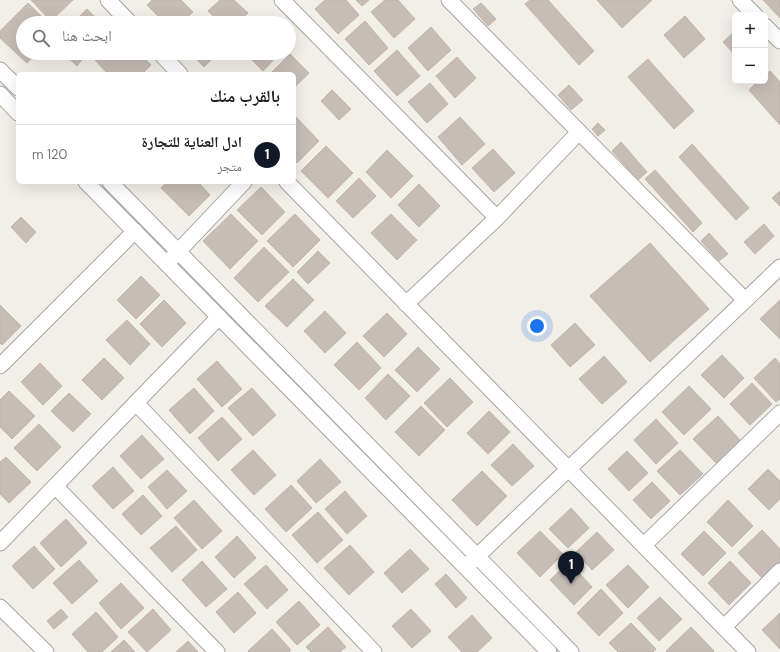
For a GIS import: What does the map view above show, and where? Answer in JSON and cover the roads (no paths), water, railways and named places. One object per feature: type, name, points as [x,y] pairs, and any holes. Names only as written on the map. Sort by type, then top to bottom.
[{"type":"street","points":[[108,0],[123,16]]},
{"type":"street","points":[[448,0],[745,300]]},
{"type":"street","points":[[740,0],[752,12]]},
{"type":"street","points":[[286,2],[497,218]]},
{"type":"street","points":[[768,29],[780,41]]},
{"type":"street","points":[[167,60],[178,72]]},
{"type":"street","points":[[0,70],[16,86]]},
{"type":"street","points":[[0,94],[16,111]]},
{"type":"street","points":[[406,304],[497,218],[579,132]]},
{"type":"street","points":[[88,184],[466,568],[544,651]]},
{"type":"street","points":[[112,184],[571,652]]},
{"type":"street","points":[[167,264],[242,184]]},
{"type":"street","points":[[289,184],[748,652]]},
{"type":"street","points":[[0,366],[135,231]]},
{"type":"street","points":[[466,568],[780,267]]},
{"type":"street","points":[[0,543],[219,317]]},
{"type":"street","points":[[136,403],[374,652]]},
{"type":"street","points":[[644,545],[780,413]]},
{"type":"street","points":[[55,486],[216,652]]},
{"type":"street","points":[[724,627],[780,570]]},
{"type":"street","points":[[0,607],[46,652]]},
{"type":"place","name":"ادل العناية للتجارة","points":[[571,584]]}]
